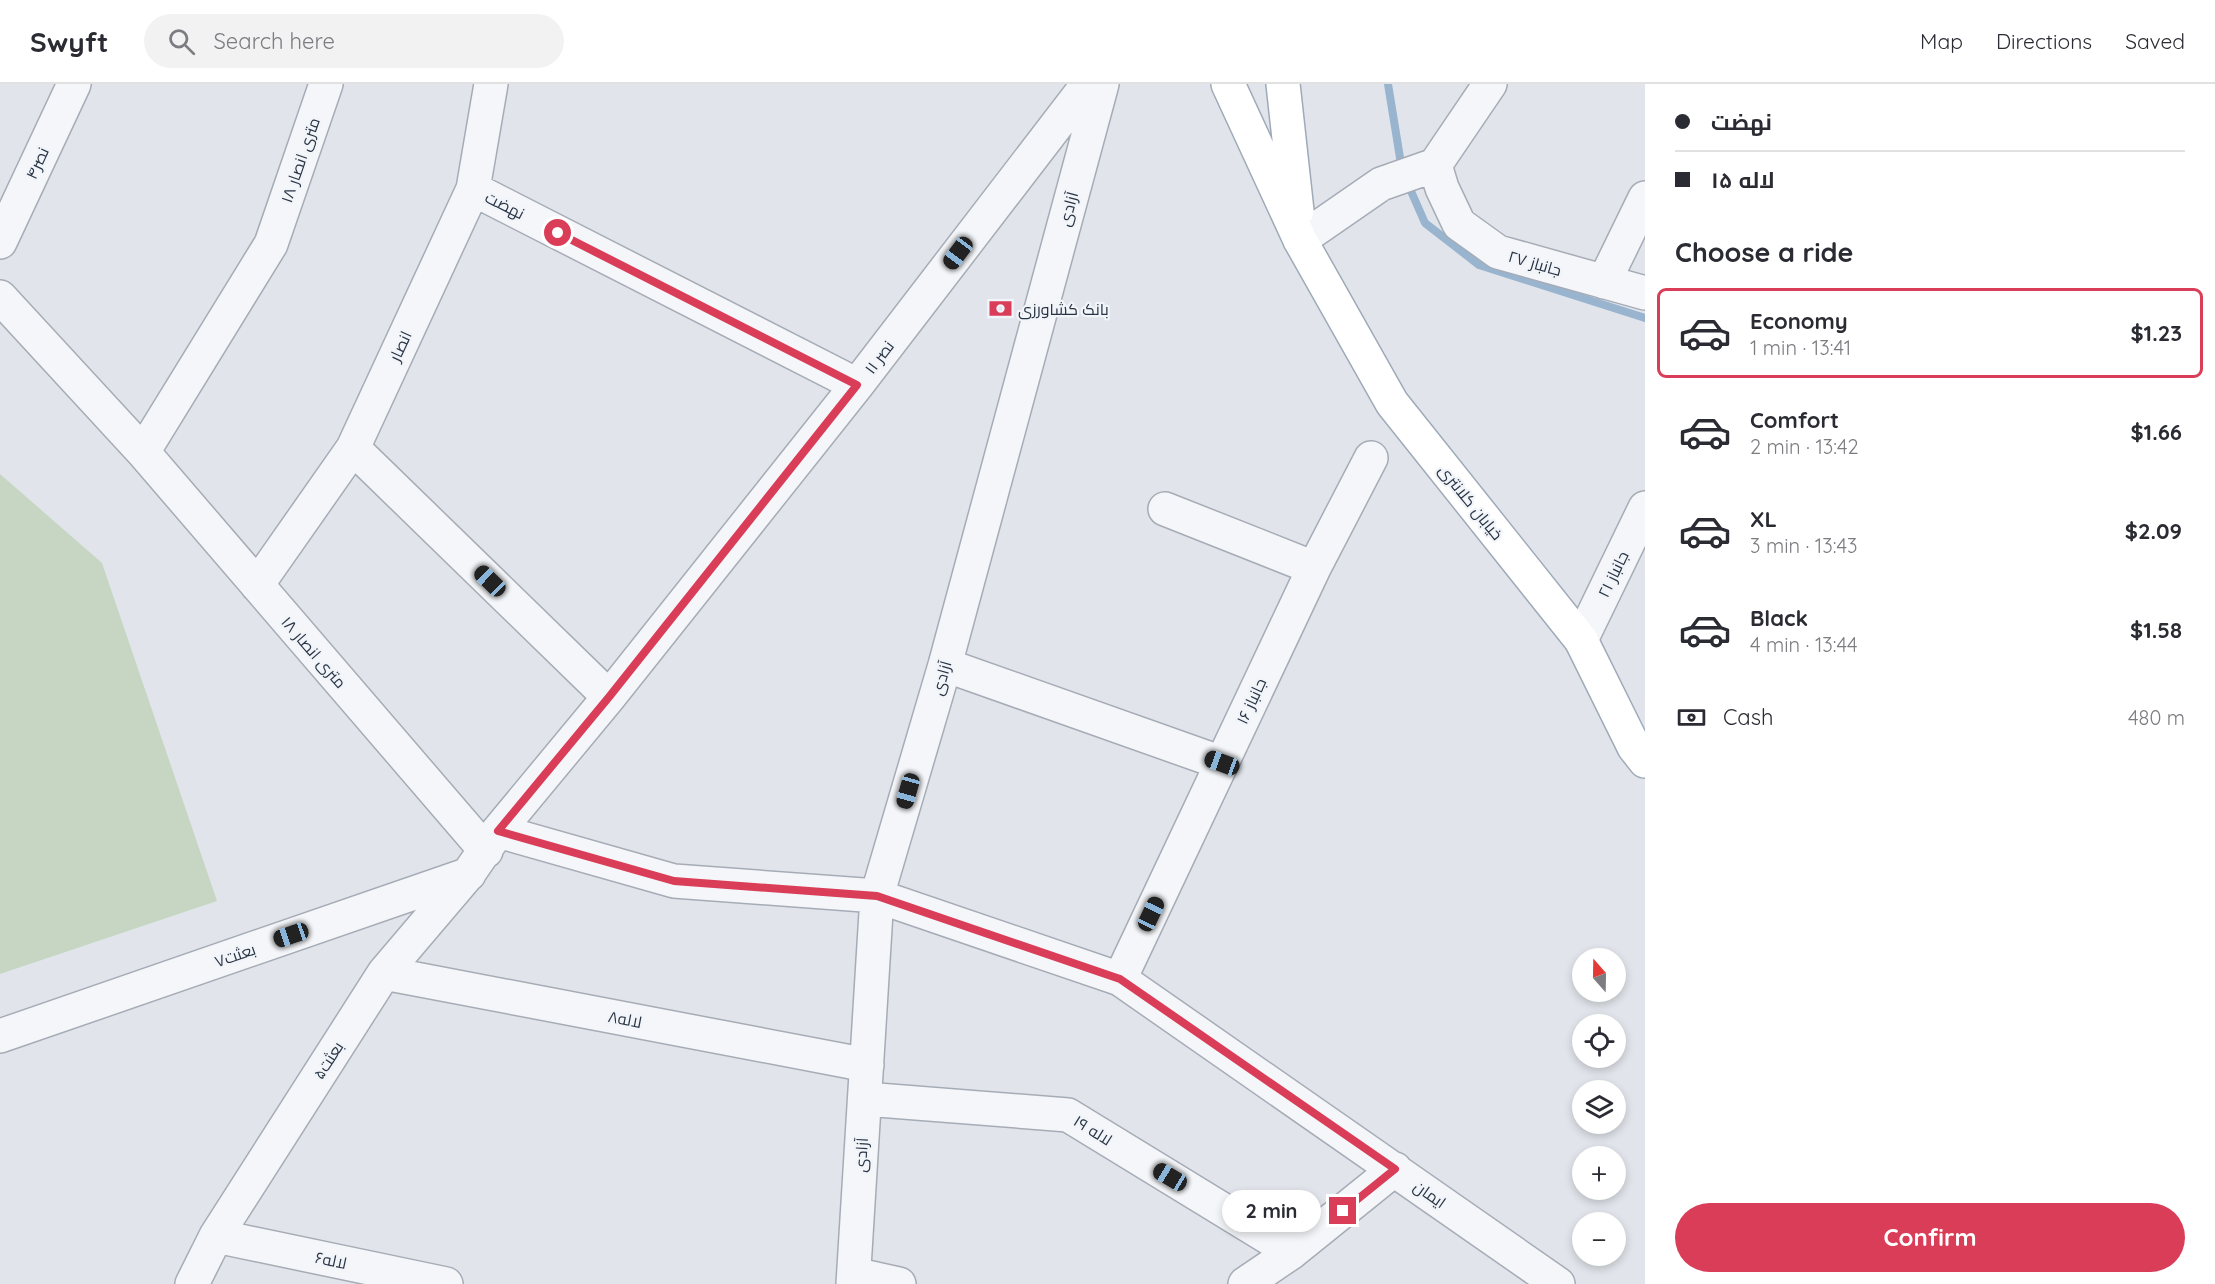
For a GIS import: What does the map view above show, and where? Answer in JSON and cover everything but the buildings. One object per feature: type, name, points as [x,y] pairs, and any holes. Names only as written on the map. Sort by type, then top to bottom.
[{"type":"main road","name":"خیابان کلانتری","points":[[1228,84],[1300,240],[1392,403],[1581,640],[1641,748]]},
{"type":"main road","name":"خیابان کلانتری","points":[[1282,84],[1300,240]]},
{"type":"street","name":"نصر۴","points":[[0,242],[74,84]]},
{"type":"street","name":"۱۸ متری انصار","points":[[143,452],[271,244],[326,84]]},
{"type":"street","name":"انصار","points":[[257,585],[353,448],[473,189],[491,84]]},
{"type":"street","name":"نصر ۱۱","points":[[484,852],[857,385],[1088,84]]},
{"type":"street","name":"آزادی","points":[[853,1279],[877,896],[945,664],[1102,84]]},
{"type":"street","points":[[1300,240],[1381,184],[1436,165],[1490,84]]},
{"type":"street","name":"جانباز ۲۷","points":[[1436,165],[1442,188],[1459,224],[1498,252],[1645,293]]},
{"type":"street","name":"نهضت","points":[[473,189],[857,385]]},
{"type":"street","points":[[1604,282],[1645,198]]},
{"type":"street","name":"۱۸ متری انصار","points":[[0,297],[143,452],[484,852]]},
{"type":"street","points":[[353,448],[609,697]]},
{"type":"street","name":"جانباز ۱۶","points":[[1120,979],[1314,568],[1371,458]]},
{"type":"street","name":"جانباز ۲۱","points":[[1581,640],[1645,508]]},
{"type":"street","points":[[1165,509],[1314,568]]},
{"type":"street","points":[[945,664],[1222,763]]},
{"type":"street","name":"ایمان","points":[[484,852],[674,881],[877,896],[1120,979],[1558,1284]]},
{"type":"street","name":"بعثت۵","points":[[192,1284],[216,1236],[384,973],[484,852]]},
{"type":"street","name":"بعثت۷","points":[[0,1036],[484,852]]},
{"type":"street","name":"لاله۸","points":[[384,973],[867,1065]]},
{"type":"street","name":"لاله ۱۹","points":[[865,1099],[1068,1115],[1292,1252]]},
{"type":"street","points":[[1245,1284],[1292,1252],[1395,1169]]},
{"type":"street","name":"لاله۶","points":[[216,1236],[446,1284]]},
{"type":"street","points":[[853,1279],[900,1284]]},
{"type":"green space","points":[[0,474],[102,563],[217,901],[0,974]]},
{"type":"waterway","points":[[1388,84],[1402,170]]},
{"type":"waterway","points":[[1407,182],[1425,223],[1479,265],[1645,318]]},
{"type":"place","name":"بانک کشاورزی","points":[[1000,309]]},
{"type":"route","points":[[558,233],[857,385],[609,697],[498,831],[674,881],[877,896],[1120,979],[1395,1169],[1343,1211]]}]
